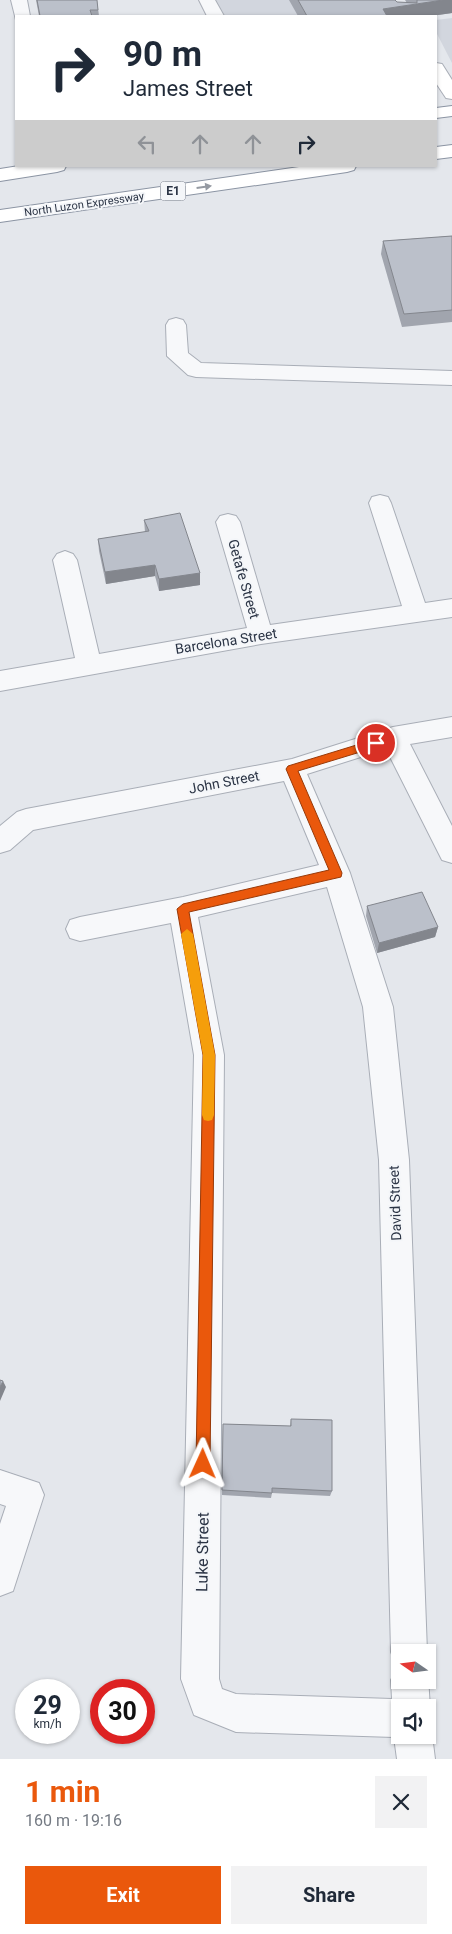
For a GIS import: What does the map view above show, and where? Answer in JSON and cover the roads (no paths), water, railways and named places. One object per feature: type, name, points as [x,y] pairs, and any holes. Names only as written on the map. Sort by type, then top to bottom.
[{"type":"highway","points":[[437,113],[452,111]]},
{"type":"highway","points":[[437,154],[452,151]]},
{"type":"highway","points":[[0,165],[30,170]]},
{"type":"highway","points":[[0,175],[50,167]]},
{"type":"highway","name":"North Luzon Expressway","points":[[0,216],[340,167]]},
{"type":"street","points":[[19,0],[22,15]]},
{"type":"street","points":[[207,0],[214,15]]},
{"type":"street","points":[[176,325],[178,356],[196,370],[452,378]]},
{"type":"street","points":[[380,503],[416,613]]},
{"type":"street","name":"Getafe Street","points":[[228,522],[260,635]]},
{"type":"street","points":[[65,560],[89,664]]},
{"type":"street","name":"Barcelona Street","points":[[0,680],[260,635],[452,608]]},
{"type":"street","name":"John Street","points":[[0,842],[26,820],[292,769],[393,738],[452,727]]},
{"type":"street","points":[[393,738],[452,852]]},
{"type":"street","name":"David Street","points":[[292,769],[336,873],[378,1007],[394,1160],[409,1644]]},
{"type":"street","points":[[80,928],[183,909],[336,873]]},
{"type":"street","name":"Luke Street","points":[[183,909],[209,1055],[200,1679],[208,1702],[236,1712],[391,1718]]},
{"type":"street","points":[[0,1578],[14,1491]]},
{"type":"street","points":[[414,1744],[416,1759]]}]
